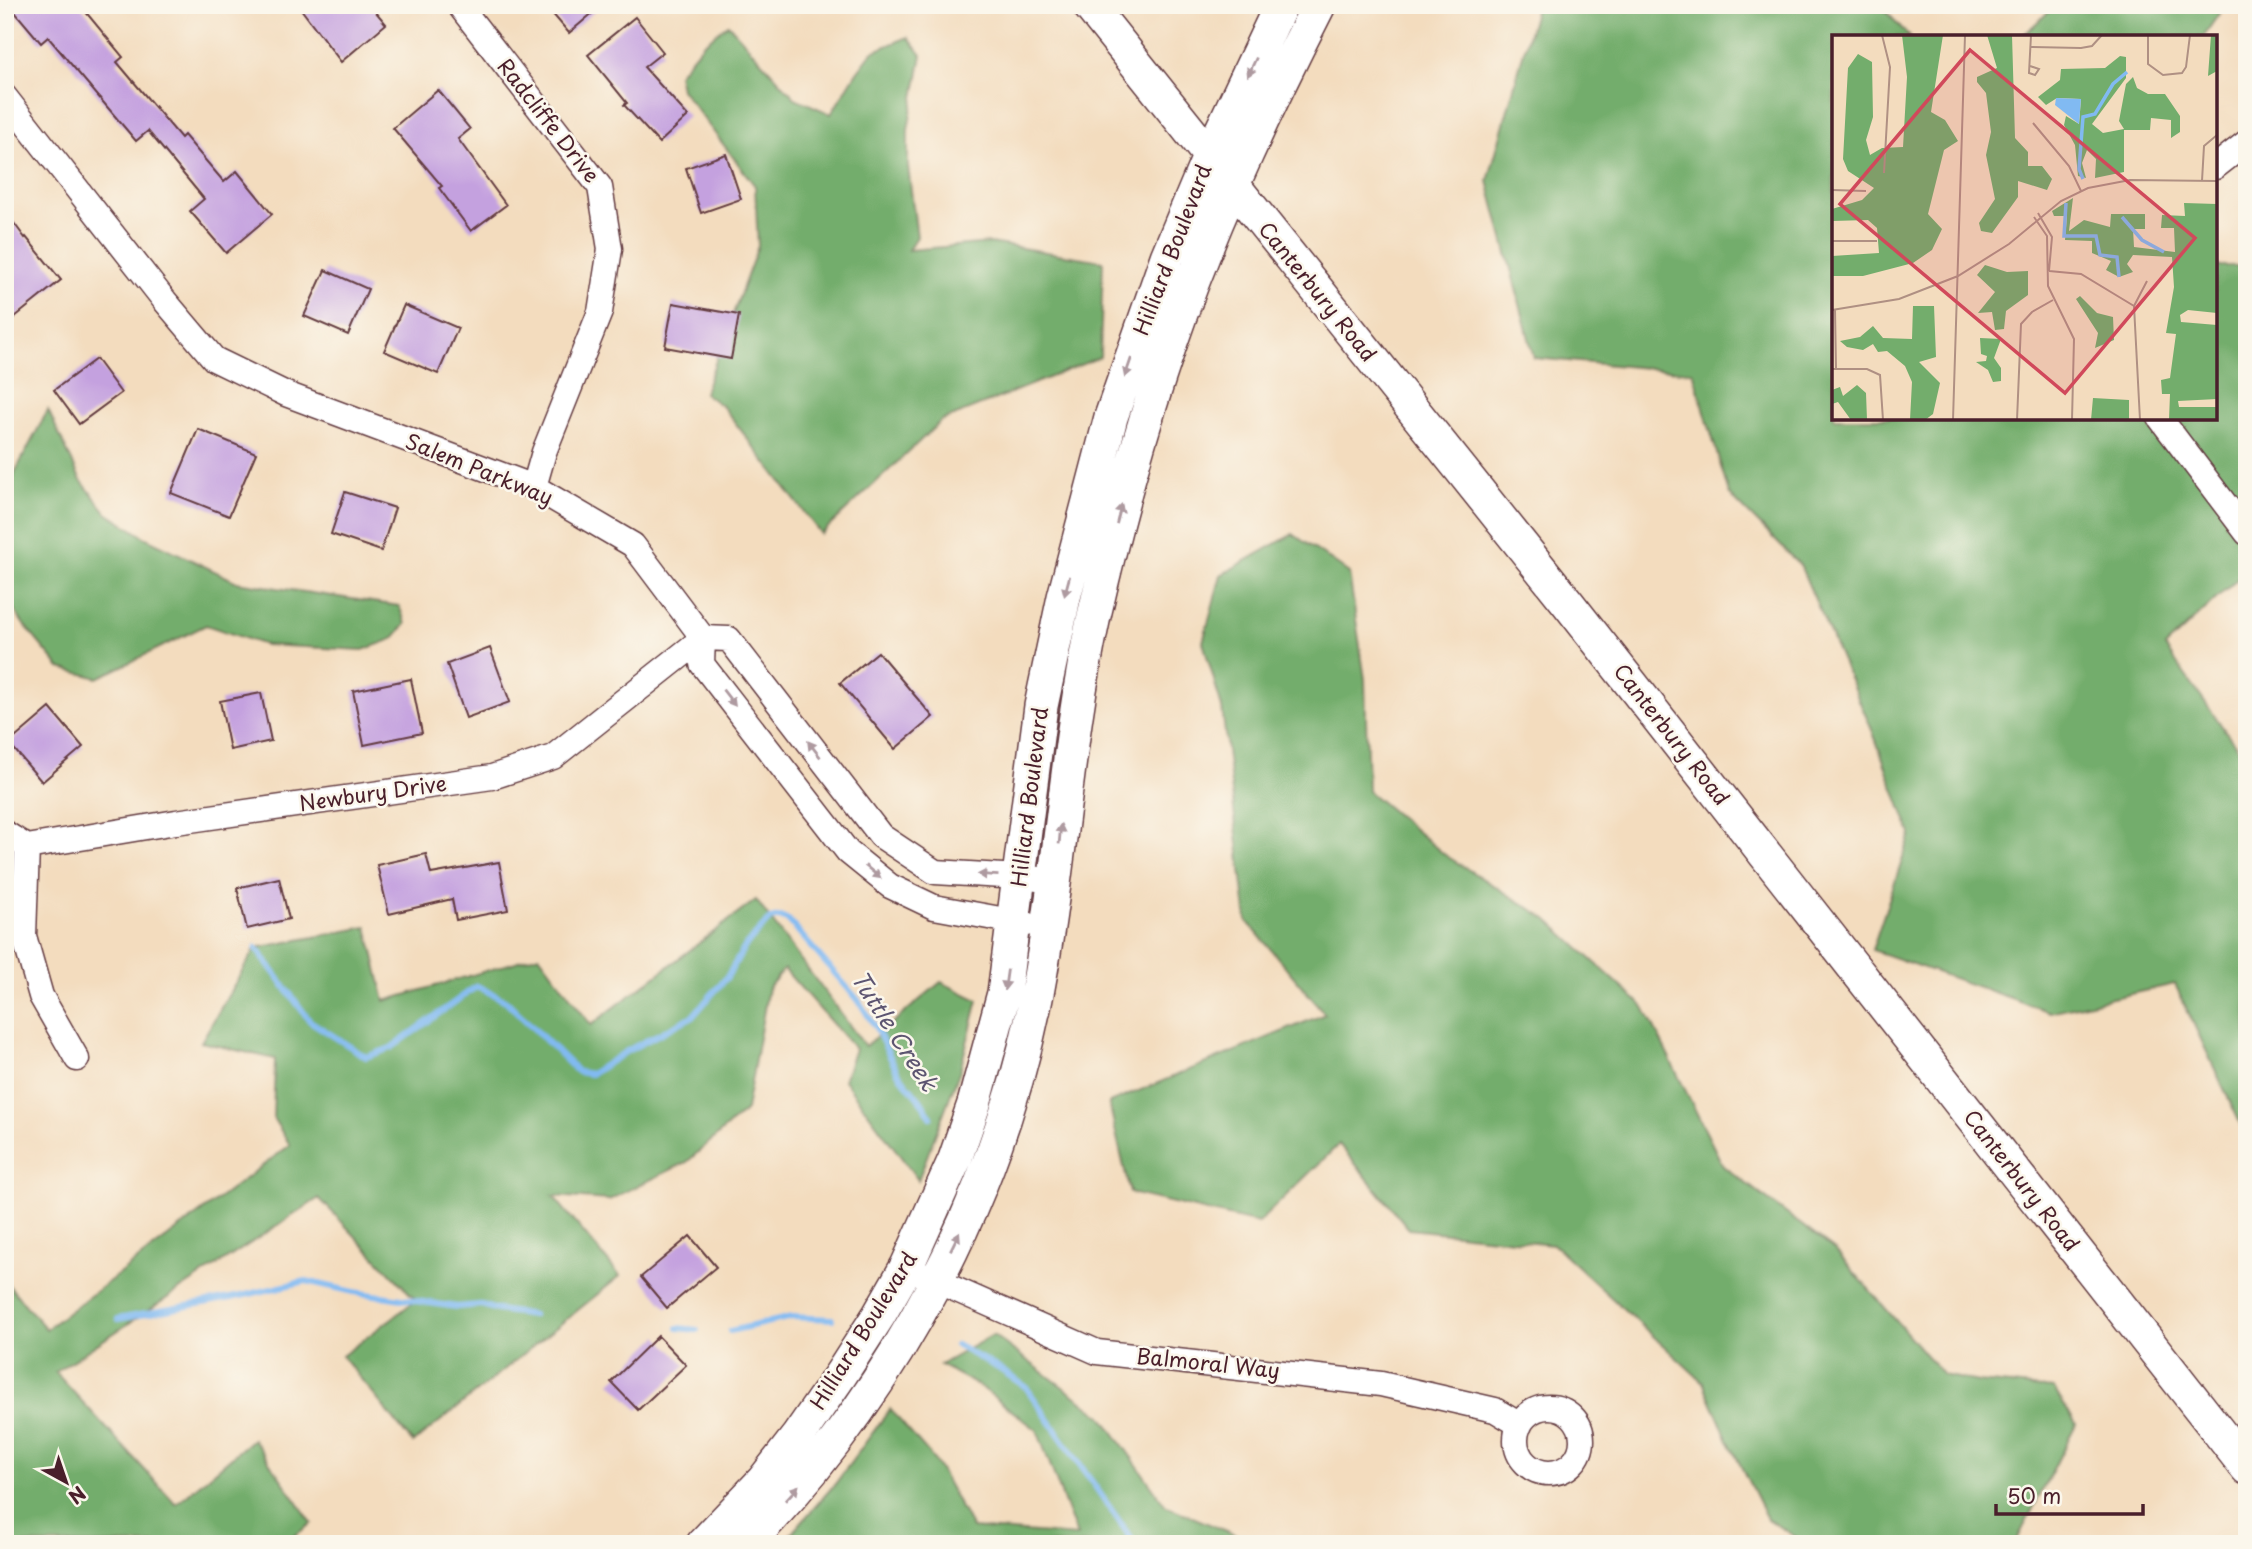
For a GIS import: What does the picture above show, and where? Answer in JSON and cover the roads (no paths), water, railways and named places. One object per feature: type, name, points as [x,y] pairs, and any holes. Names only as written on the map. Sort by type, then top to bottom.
[{"type":"main road","name":"Canterbury Road","points":[[1089,5],[1575,613],[2247,1468]]},
{"type":"main road","name":"Hilliard Boulevard","points":[[703,1544],[763,1481],[855,1353],[907,1266],[950,1170],[974,1104],[1004,993],[1041,706],[1064,597],[1111,417],[1167,257],[1209,157],[1282,5]]},
{"type":"main road","name":"Hilliard Boulevard","points":[[746,1544],[799,1485],[850,1418],[908,1332],[935,1282],[986,1170],[1024,1054],[1055,881],[1079,689],[1130,471],[1174,332],[1202,257],[1264,114],[1318,5]]},
{"type":"street","name":"Radcliffe Drive","points":[[459,5],[600,187],[610,249],[600,313],[544,452],[534,487]]},
{"type":"street","name":"Salem Parkway","points":[[5,97],[165,302],[214,359],[286,394],[534,487],[633,545],[703,638]]},
{"type":"street","points":[[2217,165],[2247,142]]},
{"type":"street","points":[[2162,420],[2247,533]]},
{"type":"street","points":[[1048,927],[934,908],[890,886],[848,852],[702,664],[703,638],[729,639],[881,836],[935,872],[1055,881]]},
{"type":"street","name":"Newbury Drive","points":[[27,847],[190,820],[492,777],[553,757],[703,638]]},
{"type":"street","points":[[5,834],[27,847],[23,936],[41,996],[77,1059]]},
{"type":"street","name":"Balmoral Way","points":[[907,1266],[935,1282],[1097,1352],[1381,1384],[1495,1410],[1520,1425]]},
{"type":"waterway","name":"Tuttle Creek","points":[[256,948],[310,1021],[366,1057],[391,1048],[477,986],[506,1001],[578,1072],[591,1074],[627,1051],[693,1016],[727,977],[746,945],[770,919],[780,917],[789,921],[858,1000],[876,1028],[898,1073],[931,1117]]},
{"type":"waterway","points":[[118,1319],[306,1281],[354,1292],[457,1307],[481,1305],[533,1315]]},
{"type":"waterway","points":[[730,1331],[792,1317],[832,1319]]},
{"type":"waterway","points":[[678,1328],[697,1330]]},
{"type":"waterway","name":"Tuttle Creek","points":[[956,1345],[1026,1387],[1135,1544]]}]
